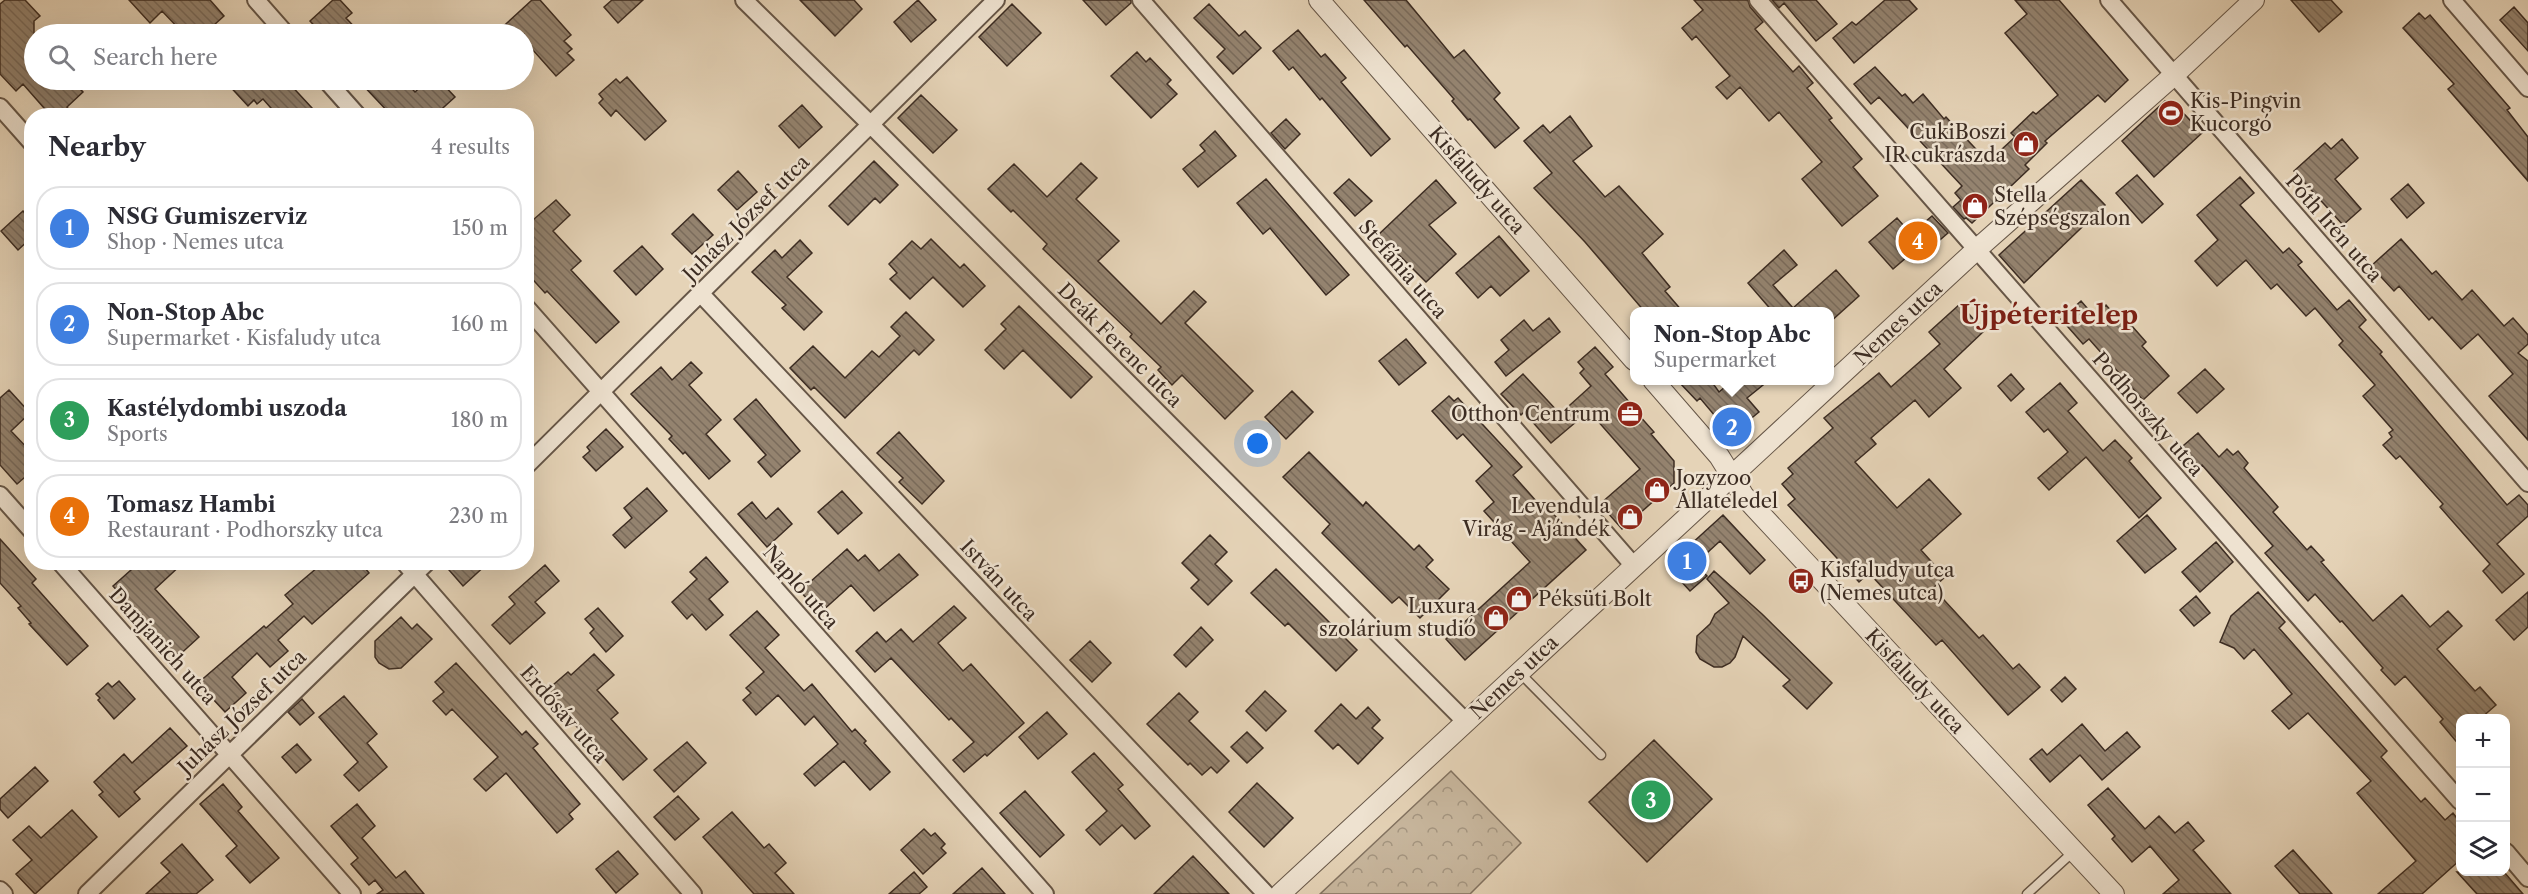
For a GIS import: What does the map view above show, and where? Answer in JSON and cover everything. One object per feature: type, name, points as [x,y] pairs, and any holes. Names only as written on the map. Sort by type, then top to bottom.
[{"type":"street","points":[[256,0],[277,24]]},
{"type":"street","name":"Deák Ferenc utca","points":[[744,0],[1466,722]]},
{"type":"street","name":"Juhász József utca","points":[[534,458],[996,0]]},
{"type":"street","name":"Stefánia utca","points":[[1141,0],[1634,566]]},
{"type":"street","name":"Kisfaludy utca","points":[[1319,0],[1630,354]]},
{"type":"street","name":"Podhorszky utca","points":[[1758,0],[2456,796]]},
{"type":"street","name":"Póth Irén utca","points":[[2109,0],[2528,483]]},
{"type":"street","name":"Nemes utca","points":[[1834,382],[1976,250],[2174,75],[2254,0]]},
{"type":"street","points":[[2452,0],[2528,88]]},
{"type":"street","points":[[335,90],[351,108]]},
{"type":"street","points":[[0,107],[24,134]]},
{"type":"street","name":"István utca","points":[[701,294],[1266,894]]},
{"type":"street","name":"Napló utca","points":[[534,317],[1045,894]]},
{"type":"street","name":"Kisfaludy utca","points":[[1657,385],[1719,456],[1731,477],[1754,507],[2114,894]]},
{"type":"street","name":"Nemes utca","points":[[1281,894],[1830,385]]},
{"type":"street","points":[[0,495],[24,522]]},
{"type":"street","name":"Damjanich utca","points":[[67,570],[352,894]]},
{"type":"street","name":"Juhász József utca","points":[[87,894],[230,753],[408,570]]},
{"type":"street","name":"Erdősáv utca","points":[[410,570],[693,894]]},
{"type":"street","points":[[2510,858],[2528,878]]},
{"type":"street","points":[[0,890],[4,894]]},
{"type":"lane","points":[[1519,672],[1601,755]]},
{"type":"lane","points":[[2027,894],[2073,852]]},
{"type":"green space","points":[[1451,771],[1521,843],[1470,894],[1320,894]]},
{"type":"building","points":[[5,0],[25,0],[40,16],[34,24],[24,24],[24,85],[16,91],[0,74],[0,4]]},
{"type":"building","points":[[129,0],[210,0],[224,16],[215,24],[174,24],[162,11],[150,23]]},
{"type":"building","points":[[333,0],[340,0],[352,13],[346,18],[352,24],[313,24],[310,21]]},
{"type":"building","points":[[532,0],[540,0],[571,35],[564,41],[572,49],[567,53],[574,60],[556,76],[534,51],[534,24],[506,24]]},
{"type":"building","points":[[612,0],[643,0],[618,23],[604,7]]},
{"type":"building","points":[[800,0],[854,0],[862,9],[835,36]]},
{"type":"building","points":[[918,0],[936,20],[911,42],[894,22]]},
{"type":"building","points":[[1083,0],[1131,0],[1131,3],[1106,25]]},
{"type":"building","points":[[1364,0],[1406,0],[1454,58],[1464,50],[1500,93],[1494,99],[1519,128],[1495,148],[1470,119],[1468,120],[1452,101],[1454,99],[1407,45],[1405,47]]},
{"type":"building","points":[[1694,0],[1748,0],[1750,7],[1763,22],[1755,29],[1793,72],[1799,66],[1813,83],[1807,88],[1832,118],[1829,120],[1862,159],[1853,167],[1878,196],[1842,226],[1802,179],[1822,162],[1779,112],[1769,121],[1740,87],[1727,99],[1716,87],[1730,76],[1696,36],[1692,40],[1682,28],[1703,10]]},
{"type":"building","points":[[1772,0],[1816,0],[1837,24],[1816,41],[1784,3],[1779,8]]},
{"type":"building","points":[[1885,0],[1909,0],[1917,9],[1854,63],[1833,38],[1852,22],[1856,25]]},
{"type":"building","points":[[2015,0],[2059,0],[2128,80],[2105,102],[2098,95],[2045,141],[2047,143],[2025,165],[2029,169],[1972,223],[1964,219],[1953,207],[1961,200],[1955,193],[1962,186],[1879,97],[1871,104],[1854,84],[1875,67],[1902,96],[1905,94],[1913,103],[1923,94],[1944,119],[1946,117],[1988,162],[2015,137],[2011,133],[2033,112],[2036,114],[2058,95],[2005,33],[2027,14]]},
{"type":"building","points":[[2291,0],[2331,0],[2342,12],[2319,32]]},
{"type":"building","points":[[1012,4],[1041,33],[1007,66],[979,37]]},
{"type":"building","points":[[1209,4],[1239,36],[1245,31],[1261,48],[1233,74],[1217,57],[1225,49],[1194,18]]},
{"type":"building","points":[[2514,7],[2528,23],[2528,51],[2500,20]]},
{"type":"building","points":[[2419,13],[2425,19],[2430,15],[2510,108],[2507,110],[2528,137],[2528,181],[2448,89],[2454,84],[2403,28]]},
{"type":"building","points":[[1298,30],[1321,57],[1325,54],[1346,78],[1341,82],[1390,139],[1371,156],[1322,98],[1320,100],[1293,67],[1289,70],[1273,51]]},
{"type":"building","points":[[1137,52],[1146,62],[1150,58],[1171,80],[1167,84],[1177,94],[1151,118],[1111,76]]},
{"type":"building","points":[[627,77],[666,121],[645,140],[616,110],[611,116],[599,103],[603,99],[599,94],[616,79],[620,83]]},
{"type":"building","points":[[28,90],[81,90],[83,92],[68,108],[44,108]]},
{"type":"building","points":[[233,90],[295,90],[312,108],[271,108],[263,99],[257,104],[254,100],[248,106]]},
{"type":"building","points":[[367,90],[413,90],[415,92],[417,90],[448,90],[455,97],[443,108],[384,108]]},
{"type":"building","points":[[921,95],[957,130],[933,153],[898,118]]},
{"type":"building","points":[[2165,101],[2172,101],[2202,133],[2154,177],[2122,141]]},
{"type":"building","points":[[802,105],[822,127],[799,148],[779,126]]},
{"type":"building","points":[[1570,116],[1592,146],[1573,161],[1605,197],[1619,186],[1663,234],[1642,253],[1670,287],[1665,291],[1679,307],[1641,307],[1585,242],[1534,188],[1552,173],[1524,141],[1543,125],[1550,133]]},
{"type":"building","points":[[1286,119],[1300,134],[1285,149],[1271,133]]},
{"type":"building","points":[[1215,131],[1236,156],[1198,187],[1183,169],[1205,151],[1200,145]]},
{"type":"building","points":[[2342,139],[2358,158],[2335,179],[2361,209],[2343,225],[2294,171],[2325,143],[2331,149]]},
{"type":"building","points":[[874,161],[898,185],[880,203],[875,198],[848,225],[829,206]]},
{"type":"building","points":[[1081,163],[1097,178],[1076,199],[1119,241],[1098,261],[1161,324],[1194,291],[1206,302],[1185,323],[1253,391],[1225,419],[1182,375],[1172,385],[1158,370],[1161,367],[1130,337],[1132,334],[1043,249],[1047,244],[988,189],[1014,164],[1047,197]]},
{"type":"building","points":[[738,171],[757,192],[737,210],[718,190]]},
{"type":"building","points":[[2137,175],[2163,204],[2142,223],[2116,193]]},
{"type":"building","points":[[2240,177],[2254,193],[2240,205],[2283,253],[2289,248],[2302,262],[2298,265],[2337,310],[2349,300],[2366,320],[2359,327],[2507,505],[2519,495],[2528,505],[2528,516],[2497,544],[2524,574],[2502,593],[2483,571],[2490,564],[2440,507],[2443,504],[2400,456],[2396,459],[2383,445],[2392,437],[2389,433],[2393,430],[2363,396],[2375,385],[2339,345],[2343,341],[2315,308],[2306,316],[2277,284],[2271,289],[2246,260],[2217,286],[2195,261],[2218,240],[2197,215]]},
{"type":"building","points":[[1266,179],[1349,275],[1326,295],[1270,228],[1263,234],[1237,203]]},
{"type":"building","points":[[1349,179],[1372,201],[1355,216],[1334,193]]},
{"type":"building","points":[[1436,180],[1456,203],[1429,225],[1456,254],[1426,282],[1377,236]]},
{"type":"building","points":[[2081,180],[2105,205],[2024,283],[1999,255]]},
{"type":"building","points":[[2408,184],[2424,203],[2407,218],[2391,199]]},
{"type":"building","points":[[556,200],[570,215],[553,231],[581,261],[571,270],[619,322],[596,343],[547,291],[545,293],[534,281],[534,219]]},
{"type":"building","points":[[24,212],[24,244],[18,250],[1,231]]},
{"type":"building","points":[[693,214],[713,235],[692,254],[672,234]]},
{"type":"building","points":[[1932,216],[1948,233],[1920,257],[1914,251],[1893,269],[1869,242],[1897,218],[1911,234]]},
{"type":"building","points":[[1499,236],[1529,271],[1500,296],[1491,286],[1478,298],[1456,273]]},
{"type":"building","points":[[931,239],[960,268],[964,264],[985,286],[963,307],[933,277],[910,299],[890,279],[897,273],[889,264],[912,241],[921,249]]},
{"type":"building","points":[[2401,239],[2432,274],[2436,271],[2462,300],[2472,290],[2504,326],[2513,318],[2528,335],[2528,344],[2518,353],[2528,361],[2528,440],[2489,396],[2513,374],[2478,334],[2461,349],[2432,317],[2429,320],[2399,286],[2394,291],[2371,266]]},
{"type":"building","points":[[800,240],[812,253],[787,277],[822,312],[804,330],[782,308],[786,305],[752,272],[775,250],[782,258]]},
{"type":"building","points":[[642,246],[663,269],[636,295],[614,271]]},
{"type":"building","points":[[1784,250],[1797,265],[1773,285],[1792,307],[1769,307],[1748,283]]},
{"type":"building","points":[[1836,270],[1859,296],[1834,318],[1834,307],[1794,307]]},
{"type":"building","points":[[2081,301],[2094,316],[2106,305],[2121,322],[2125,318],[2146,342],[2142,346],[2169,376],[2143,400],[2089,339],[2083,344],[2061,319]]},
{"type":"building","points":[[1960,304],[1984,331],[1944,369],[1961,388],[1929,417],[1915,400],[1871,438],[1876,444],[1855,462],[1897,508],[1929,479],[1961,514],[1921,550],[1945,577],[1933,588],[1979,638],[1983,635],[2013,669],[2019,664],[2040,687],[2008,715],[1942,640],[1936,645],[1869,573],[1859,582],[1788,505],[1795,499],[1782,484],[1793,474],[1788,468],[1833,428],[1824,418],[1879,373],[1891,387],[1940,344],[1929,332]]},
{"type":"building","points":[[1019,306],[1092,377],[1071,398],[1023,350],[1004,369],[985,350],[1006,329],[1001,324]]},
{"type":"building","points":[[906,312],[934,340],[919,355],[914,350],[845,418],[814,387],[811,390],[790,368],[813,346],[845,378],[872,351],[879,357],[900,336],[891,327]]},
{"type":"building","points":[[1549,318],[1560,332],[1506,376],[1495,362],[1509,350],[1501,340],[1524,320],[1533,331]]},
{"type":"building","points":[[1406,339],[1426,363],[1399,385],[1379,361]]},
{"type":"building","points":[[1595,347],[1613,367],[1605,374],[1654,432],[1651,434],[1674,461],[1674,483],[1622,529],[1600,504],[1640,469],[1589,411],[1551,443],[1524,412],[1521,415],[1501,394],[1523,374],[1560,414],[1591,386],[1580,373],[1584,369],[1578,362]]},
{"type":"building","points":[[691,362],[702,373],[689,385],[721,420],[706,434],[730,461],[709,479],[685,452],[683,454],[669,439],[672,436],[631,394],[661,367],[672,380]]},
{"type":"building","points":[[2205,369],[2224,389],[2197,413],[2178,393]]},
{"type":"building","points":[[2011,374],[2024,389],[2011,401],[1998,386]]},
{"type":"building","points":[[2060,383],[2077,403],[2068,411],[2103,451],[2115,440],[2132,458],[2129,461],[2161,498],[2139,518],[2086,457],[2049,490],[2038,478],[2068,452],[2048,429],[2044,432],[2026,412]]},
{"type":"building","points":[[1682,385],[1714,385],[1719,392],[1727,385],[1763,385],[1747,398],[1759,412],[1731,435],[1700,398],[1697,401]]},
{"type":"building","points":[[9,390],[24,406],[24,419],[11,431],[24,445],[24,478],[17,484],[0,465],[0,398]]},
{"type":"building","points":[[1292,391],[1313,412],[1286,439],[1265,417]]},
{"type":"building","points":[[1449,396],[1454,401],[1458,398],[1522,467],[1513,475],[1545,511],[1548,508],[1586,550],[1465,660],[1446,639],[1530,562],[1484,511],[1494,502],[1476,481],[1492,466],[1463,434],[1457,439],[1432,411]]},
{"type":"building","points":[[756,399],[800,451],[771,477],[758,462],[766,455],[734,419]]},
{"type":"building","points":[[606,429],[623,447],[596,471],[583,457],[590,451],[587,447]]},
{"type":"building","points":[[899,432],[944,481],[922,504],[899,482],[903,478],[877,453]]},
{"type":"building","points":[[2198,433],[2219,457],[2227,449],[2233,455],[2238,451],[2248,463],[2244,468],[2278,507],[2273,512],[2307,550],[2311,546],[2324,560],[2321,562],[2373,621],[2402,595],[2430,627],[2448,611],[2462,626],[2437,649],[2475,691],[2480,687],[2496,705],[2486,714],[2456,714],[2456,741],[2440,722],[2443,719],[2405,676],[2395,685],[2342,621],[2340,622],[2315,594],[2308,601],[2265,553],[2273,546],[2202,465],[2195,471],[2177,451]]},
{"type":"building","points":[[1309,452],[1363,506],[1366,502],[1414,550],[1419,545],[1433,560],[1426,567],[1449,589],[1420,618],[1399,597],[1392,603],[1322,533],[1330,524],[1283,477]]},
{"type":"building","points":[[647,488],[667,511],[625,548],[613,535],[632,518],[624,508]]},
{"type":"building","points":[[842,491],[862,513],[838,534],[818,512]]},
{"type":"building","points":[[752,502],[766,519],[778,508],[792,524],[767,547],[738,514]]},
{"type":"building","points":[[1723,515],[1765,560],[1750,574],[1720,541],[1695,564],[1707,576],[1690,591],[1667,566]]},
{"type":"building","points":[[2147,515],[2176,549],[2145,573],[2117,541]]},
{"type":"building","points":[[1210,535],[1227,552],[1215,564],[1232,581],[1208,605],[1191,588],[1199,580],[1182,563]]},
{"type":"building","points":[[0,539],[24,566],[24,570],[28,570],[36,579],[32,583],[88,646],[67,665],[29,624],[31,623],[18,608],[21,606],[0,583]]},
{"type":"building","points":[[2216,542],[2233,562],[2200,592],[2182,572]]},
{"type":"building","points":[[847,549],[858,561],[865,555],[879,571],[899,554],[918,575],[874,611],[851,585],[820,613],[800,591]]},
{"type":"building","points":[[706,557],[728,582],[709,599],[723,615],[706,630],[692,614],[687,619],[672,602],[697,579],[690,572]]},
{"type":"building","points":[[545,565],[559,581],[535,602],[545,613],[510,644],[492,625],[515,604],[509,597]]},
{"type":"building","points":[[1276,569],[1357,650],[1336,671],[1288,623],[1285,626],[1251,593]]},
{"type":"building","points":[[131,570],[175,570],[155,589],[199,637],[175,659],[137,619],[140,616],[113,586]]},
{"type":"building","points":[[315,570],[367,570],[369,573],[312,624],[304,616],[278,640],[288,651],[270,667],[257,653],[232,677],[246,693],[225,712],[198,683],[293,604],[285,595]]},
{"type":"building","points":[[449,570],[480,570],[463,586]]},
{"type":"building","points":[[1714,571],[1762,614],[1832,683],[1807,709],[1783,686],[1790,680],[1743,636],[1735,657],[1730,663],[1722,667],[1714,667],[1700,659],[1696,652],[1697,636],[1710,624],[1715,614],[1729,603],[1707,579]]},
{"type":"building","points":[[2258,592],[2285,622],[2279,628],[2387,751],[2381,757],[2421,802],[2425,798],[2445,820],[2453,813],[2456,817],[2456,864],[2422,894],[2378,894],[2416,861],[2357,793],[2371,781],[2308,713],[2289,729],[2272,711],[2292,694],[2254,649],[2244,659],[2234,648],[2220,642],[2231,616]]},
{"type":"building","points":[[2528,592],[2528,627],[2514,640],[2496,620]]},
{"type":"building","points":[[2196,596],[2210,613],[2194,626],[2180,610]]},
{"type":"building","points":[[954,606],[966,618],[938,643],[963,671],[971,664],[1024,723],[987,756],[985,754],[964,772],[953,760],[974,742],[951,718],[949,720],[891,658],[875,672],[856,651],[877,632],[886,642],[901,629],[913,642]]},
{"type":"building","points":[[598,608],[623,636],[606,652],[590,633],[594,629],[585,619]]},
{"type":"building","points":[[757,611],[779,635],[765,648],[804,691],[812,684],[852,732],[855,729],[866,741],[864,743],[890,772],[870,790],[844,761],[815,786],[804,774],[838,744],[814,716],[805,725],[778,695],[756,715],[743,700],[751,693],[746,688],[764,672],[730,635]]},
{"type":"building","points":[[401,617],[412,629],[417,624],[432,639],[401,668],[389,669],[379,663],[375,657],[375,641]]},
{"type":"building","points":[[1201,627],[1213,640],[1186,667],[1174,655]]},
{"type":"building","points":[[1090,641],[1111,663],[1092,682],[1070,660]]},
{"type":"building","points":[[594,654],[614,675],[597,690],[618,713],[611,719],[647,759],[623,780],[546,691],[568,672],[571,675]]},
{"type":"building","points":[[456,663],[522,735],[526,731],[538,744],[533,748],[580,804],[569,814],[573,819],[557,833],[506,773],[486,791],[474,779],[498,757],[452,709],[446,715],[433,701],[444,692],[435,682]]},
{"type":"building","points":[[2065,677],[2076,689],[2062,702],[2051,690]]},
{"type":"building","points":[[119,681],[135,699],[114,719],[98,700],[100,698],[96,694],[108,683],[112,687]]},
{"type":"building","points":[[1265,691],[1286,711],[1266,731],[1246,711]]},
{"type":"building","points":[[1179,693],[1198,712],[1189,721],[1229,761],[1217,773],[1211,767],[1202,775],[1190,763],[1188,765],[1147,724]]},
{"type":"building","points":[[344,696],[377,734],[367,743],[387,767],[359,791],[344,775],[358,762],[319,717]]},
{"type":"building","points":[[302,699],[314,713],[300,725],[288,712]]},
{"type":"building","points":[[1341,704],[1356,719],[1368,707],[1380,720],[1372,728],[1383,738],[1358,764],[1338,744],[1333,749],[1315,731]]},
{"type":"building","points":[[1047,712],[1067,734],[1038,759],[1019,737]]},
{"type":"building","points":[[2082,724],[2105,751],[2127,732],[2140,747],[2102,780],[2080,755],[2050,782],[2030,759],[2042,749],[2047,755]]},
{"type":"building","points":[[170,728],[187,746],[134,792],[140,799],[119,817],[99,795],[103,792],[94,782],[124,754],[132,763]]},
{"type":"building","points":[[1247,732],[1263,748],[1247,763],[1231,747]]},
{"type":"building","points":[[1654,740],[1712,799],[1647,862],[1589,802]]},
{"type":"building","points":[[687,742],[706,763],[674,792],[654,770]]},
{"type":"building","points":[[297,744],[311,760],[296,773],[282,757]]},
{"type":"building","points":[[1094,753],[1123,785],[1118,789],[1150,826],[1135,839],[1122,825],[1100,845],[1086,830],[1107,811],[1072,772]]},
{"type":"building","points":[[35,767],[48,781],[8,818],[0,809],[0,799]]},
{"type":"building","points":[[1257,783],[1293,818],[1264,847],[1229,812]]},
{"type":"building","points":[[223,784],[242,807],[238,811],[279,858],[250,883],[226,856],[237,846],[200,804]]},
{"type":"building","points":[[2108,788],[2145,829],[2159,816],[2175,833],[2188,822],[2204,841],[2193,850],[2231,894],[2163,894],[2179,880],[2150,846],[2132,862],[2112,839],[2115,836],[2088,805]]},
{"type":"building","points":[[1025,791],[1064,835],[1040,857],[1000,813]]},
{"type":"building","points":[[678,796],[699,819],[675,840],[654,817]]},
{"type":"building","points":[[357,804],[375,826],[362,838],[396,878],[405,871],[424,894],[377,894],[383,890],[375,880],[369,885],[351,864],[358,858],[331,826]]},
{"type":"building","points":[[72,810],[97,837],[35,894],[16,874],[32,860],[13,840],[29,826],[41,838]]},
{"type":"building","points":[[732,812],[764,848],[769,844],[786,863],[775,873],[794,894],[754,894],[703,837]]},
{"type":"building","points":[[924,829],[931,836],[935,833],[945,844],[941,848],[946,853],[923,874],[901,850]]},
{"type":"building","points":[[182,844],[213,880],[196,894],[146,894],[170,872],[161,863]]},
{"type":"building","points":[[2293,850],[2332,894],[2300,894],[2275,866]]},
{"type":"building","points":[[618,851],[638,874],[616,893],[596,869]]},
{"type":"building","points":[[1193,856],[1229,894],[1154,894]]},
{"type":"building","points":[[982,868],[1005,894],[953,894]]},
{"type":"building","points":[[914,872],[927,887],[919,894],[889,894]]},
{"type":"building","points":[[2461,876],[2507,876],[2523,894],[2477,894]]},
{"type":"place","name":"Kis-Pingvin Kucorgó","points":[[2171,113]]},
{"type":"place","name":"CukiBoszi IR cukrászda","points":[[2026,144]]},
{"type":"place","name":"Stella Szépségszalon","points":[[1975,206]]},
{"type":"place","name":"Tomasz Hambi","points":[[1918,241]]},
{"type":"place","name":"Otthon Centrum","points":[[1630,414]]},
{"type":"place","name":"Non-Stop Abc","points":[[1732,427]]},
{"type":"place","name":"Jozyzoo Állateledel","points":[[1657,490]]},
{"type":"place","name":"Levendula Virág - Ajándék","points":[[1630,517]]},
{"type":"place","name":"NSG Gumiszerviz","points":[[1687,561]]},
{"type":"place","name":"Kisfaludy utca (Nemes utca)","points":[[1801,581]]},
{"type":"place","name":"Péksüti Bolt","points":[[1519,599]]},
{"type":"place","name":"Luxura szolárium studió","points":[[1496,618]]},
{"type":"place","name":"Kastélydombi uszoda","points":[[1651,800]]},
{"type":"district","name":"Újpéteritelep","points":[[2049,315]]}]
